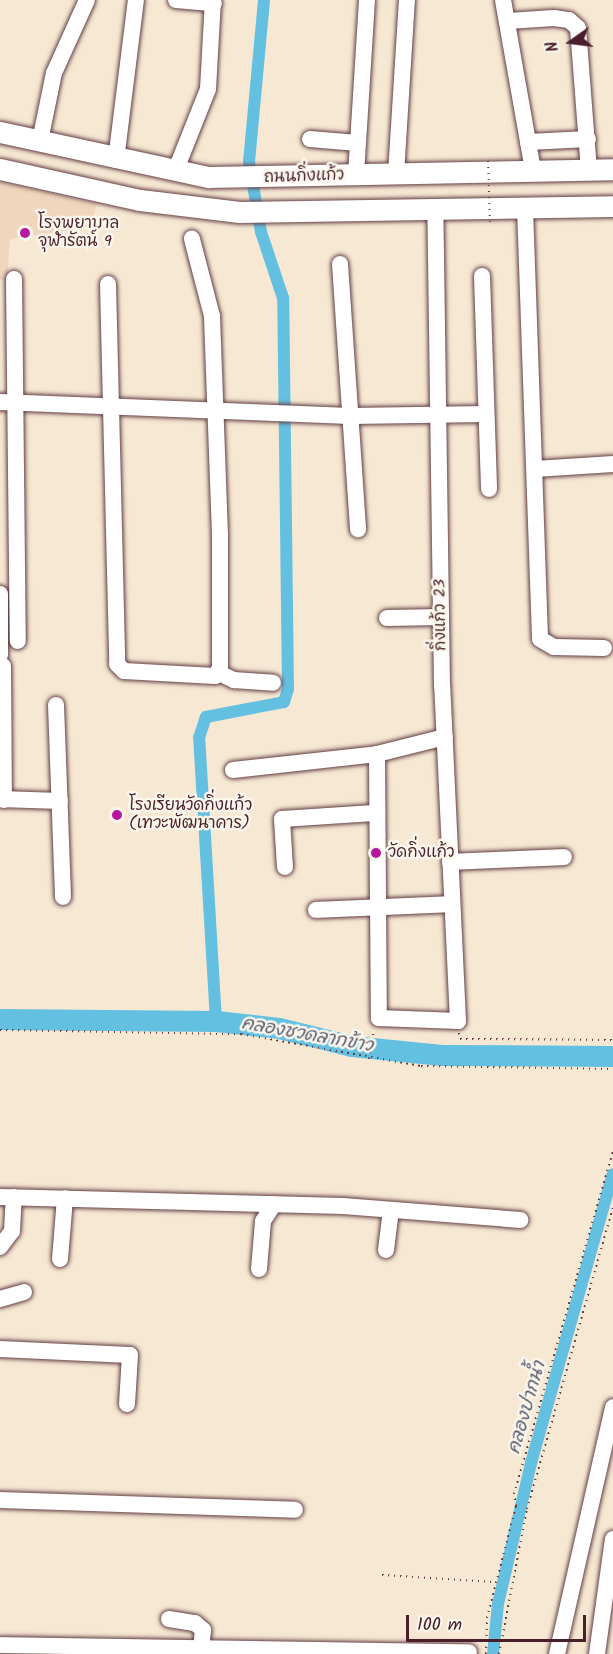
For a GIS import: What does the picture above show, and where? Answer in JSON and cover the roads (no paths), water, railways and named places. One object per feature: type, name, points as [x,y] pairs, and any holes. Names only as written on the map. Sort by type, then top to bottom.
[{"type":"main road","name":"ถนนกิ่งแก้ว","points":[[0,132],[175,172],[241,178],[613,169]]},
{"type":"main road","name":"ถนนกิ่งแก้ว","points":[[0,169],[140,200],[238,212],[613,206]]},
{"type":"street","points":[[40,141],[54,73],[87,0]]},
{"type":"street","points":[[116,160],[136,0]]},
{"type":"street","points":[[175,172],[208,89],[214,2],[176,0]]},
{"type":"street","points":[[356,176],[367,0]]},
{"type":"street","points":[[396,174],[408,0]]},
{"type":"street","points":[[503,0],[533,170]]},
{"type":"street","points":[[508,21],[554,18],[569,20],[579,28],[589,170]]},
{"type":"street","points":[[310,139],[358,143]]},
{"type":"street","points":[[528,142],[588,139]]},
{"type":"street","points":[[525,208],[541,643],[604,648]]},
{"type":"street","name":"กิ่งแก้ว 23","points":[[375,905],[379,1018],[458,1021],[441,616],[435,209]]},
{"type":"street","points":[[192,239],[212,316],[216,409],[219,673]]},
{"type":"street","points":[[340,264],[358,529]]},
{"type":"street","points":[[482,276],[489,489]]},
{"type":"street","points":[[14,279],[7,402],[18,641]]},
{"type":"street","points":[[108,284],[117,664],[124,671],[219,673],[234,680],[273,683]]},
{"type":"street","points":[[7,402],[350,416],[486,414]]},
{"type":"street","points":[[535,469],[613,464]]},
{"type":"street","points":[[0,594],[2,800],[60,801]]},
{"type":"street","points":[[387,618],[441,616]]},
{"type":"street","points":[[56,705],[63,897]]},
{"type":"street","points":[[233,770],[377,754],[445,737]]},
{"type":"street","points":[[375,905],[374,813],[377,754]]},
{"type":"street","points":[[285,867],[282,819],[374,813]]},
{"type":"street","points":[[450,862],[564,857]]},
{"type":"street","points":[[316,910],[375,905],[452,904]]},
{"type":"street","points":[[0,1247],[12,1231],[7,1197],[274,1204],[520,1220]]},
{"type":"street","points":[[60,1259],[65,1198]]},
{"type":"street","points":[[259,1269],[263,1221],[274,1204]]},
{"type":"street","points":[[386,1250],[391,1210]]},
{"type":"street","points":[[0,1299],[24,1292]]},
{"type":"street","points":[[0,1349],[130,1355],[127,1404]]},
{"type":"street","points":[[557,1654],[613,1407]]},
{"type":"street","points":[[0,1500],[295,1510]]},
{"type":"street","points":[[597,1654],[613,1539]]},
{"type":"street","points":[[169,1619],[195,1623],[203,1630],[201,1649]]},
{"type":"street","points":[[0,1645],[478,1653]]},
{"type":"waterway","points":[[216,1021],[199,738],[206,717],[284,702],[288,689],[283,298],[261,232],[249,162],[264,0]]},
{"type":"waterway","name":"คลองชวดลากข้าว","points":[[0,1019],[216,1021],[279,1028],[352,1046],[442,1055],[613,1056]]},
{"type":"waterway","name":"คลองปากน้ำ","points":[[493,1654],[498,1604],[531,1463],[613,1174]]},
{"type":"place","name":"โรงพยาบาล จุฬารัตน์ 9","points":[[25,233]]},
{"type":"place","name":"โรงเรียนวัดกิ่งแก้ว (เทวะพัฒนาคาร)","points":[[117,815]]},
{"type":"place","name":"วัดกิ่งแก้ว","points":[[376,853]]}]
